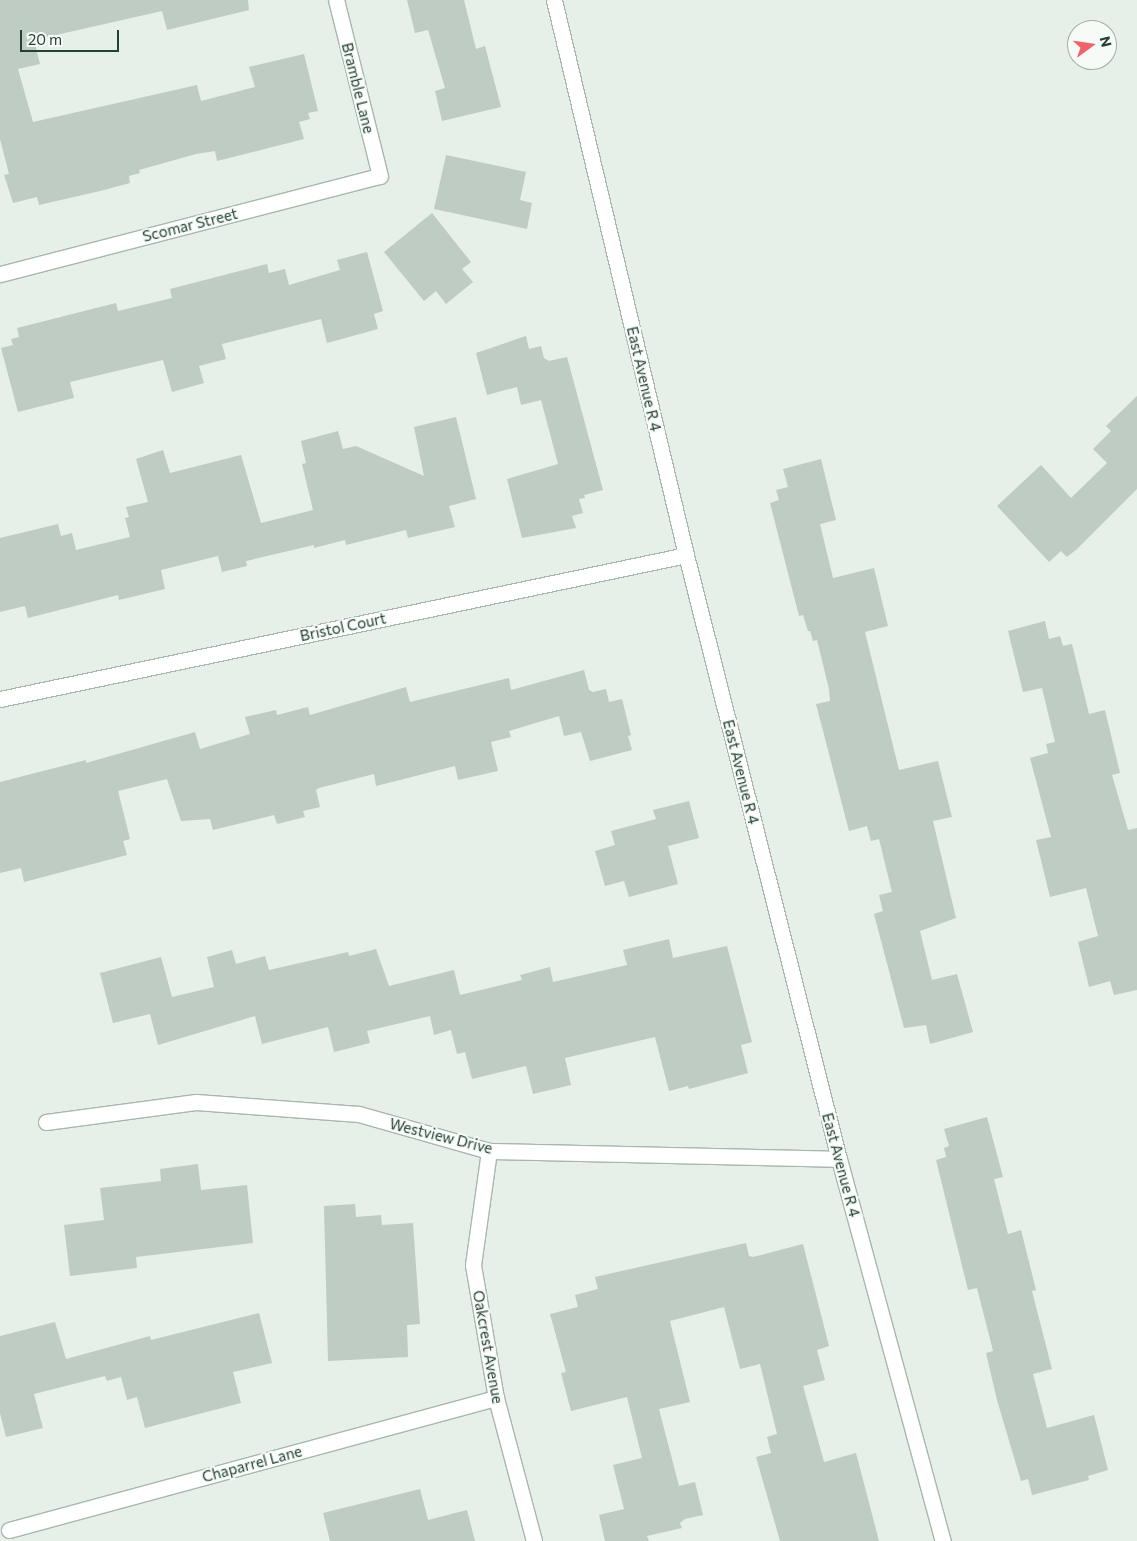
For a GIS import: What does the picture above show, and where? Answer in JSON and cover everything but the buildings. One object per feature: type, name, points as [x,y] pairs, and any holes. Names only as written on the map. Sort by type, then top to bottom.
[{"type":"street","name":"Bramble Lane","points":[[336,0],[380,176]]},
{"type":"street","name":"East Avenue R 4","points":[[554,0],[686,555],[839,1158],[943,1541]]},
{"type":"street","name":"Scomar Street","points":[[0,274],[380,176]]},
{"type":"street","name":"Bristol Court","points":[[0,699],[686,555]]},
{"type":"street","name":"Westview Drive","points":[[46,1122],[196,1102],[359,1114],[490,1151],[839,1158]]},
{"type":"street","name":"Oakcrest Avenue","points":[[490,1151],[473,1265],[496,1398],[534,1541]]},
{"type":"street","name":"Chaparrel Lane","points":[[9,1530],[496,1398]]}]
